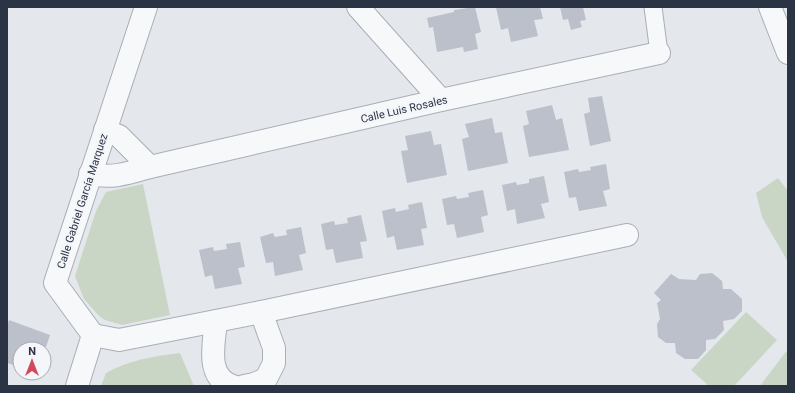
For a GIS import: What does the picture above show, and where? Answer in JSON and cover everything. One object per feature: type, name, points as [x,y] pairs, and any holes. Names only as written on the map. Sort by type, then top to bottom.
[{"type":"street","name":"Calle Gabriel García Marquez","points":[[93,335],[55,283],[146,7]]},
{"type":"street","points":[[358,7],[441,100]]},
{"type":"street","points":[[653,7],[659,53]]},
{"type":"street","points":[[770,7],[788,53]]},
{"type":"street","name":"Calle Luis Rosales","points":[[90,174],[102,177],[122,175],[150,167],[441,100],[659,53]]},
{"type":"street","points":[[105,130],[119,136],[150,167]]},
{"type":"street","points":[[77,386],[93,335],[119,340],[261,312],[627,235]]},
{"type":"street","points":[[216,321],[213,354],[214,365],[218,376],[232,385],[267,382],[274,363],[274,348],[261,312]]},
{"type":"green space","points":[[778,178],[788,191],[788,262],[762,217],[756,193]]},
{"type":"green space","points":[[143,184],[170,315],[122,325],[105,320],[99,316],[84,299],[75,276],[96,211],[106,192]]},
{"type":"green space","points":[[746,312],[777,340],[734,386],[709,386],[691,370]]},
{"type":"green space","points":[[788,350],[788,386],[760,386],[784,354]]},
{"type":"green space","points":[[180,353],[194,386],[101,386],[106,373],[124,365],[142,359]]},
{"type":"building","points":[[475,7],[481,32],[475,34],[478,49],[464,52],[463,47],[437,52],[433,27],[429,28],[427,18],[454,12],[454,10]]},
{"type":"building","points":[[496,7],[540,7],[543,19],[534,20],[538,36],[511,42],[508,28],[501,30]]},
{"type":"building","points":[[560,7],[583,7],[586,20],[580,21],[582,27],[571,30],[568,19],[563,20]]},
{"type":"building","points":[[602,96],[611,141],[590,146],[584,114],[590,112],[588,98]]},
{"type":"building","points":[[552,105],[556,120],[562,118],[569,150],[529,157],[523,126],[529,124],[526,111]]},
{"type":"building","points":[[492,118],[495,133],[502,132],[508,163],[468,171],[462,139],[469,137],[465,124]]},
{"type":"building","points":[[431,131],[434,145],[441,144],[447,175],[407,183],[401,151],[408,150],[405,136]]},
{"type":"building","points":[[606,164],[610,189],[603,191],[607,206],[579,211],[576,197],[569,198],[564,172],[578,169],[579,172],[591,170],[590,167]]},
{"type":"building","points":[[544,176],[549,202],[541,204],[545,218],[517,224],[515,209],[507,211],[502,185],[516,182],[517,185],[529,183],[529,179]]},
{"type":"building","points":[[483,190],[488,215],[481,217],[484,232],[457,238],[454,224],[447,225],[442,199],[456,196],[457,199],[469,197],[468,193]]},
{"type":"building","points":[[422,202],[427,228],[421,229],[424,245],[397,250],[394,236],[387,238],[382,211],[395,208],[396,212],[409,209],[408,205]]},
{"type":"building","points":[[361,215],[367,241],[360,242],[363,258],[336,263],[333,249],[326,250],[321,224],[334,221],[335,225],[348,223],[347,218]]},
{"type":"building","points":[[301,227],[306,253],[299,255],[303,270],[275,276],[273,262],[266,263],[260,237],[273,233],[275,237],[287,235],[286,230]]},
{"type":"building","points":[[240,242],[245,267],[238,268],[242,284],[215,289],[212,275],[205,277],[199,250],[213,247],[214,251],[227,249],[226,244]]},
{"type":"building","points":[[712,273],[722,281],[723,289],[731,289],[742,299],[742,311],[734,319],[723,321],[724,330],[715,339],[706,340],[706,350],[698,359],[685,359],[676,353],[675,343],[666,343],[658,337],[657,324],[660,319],[657,303],[661,300],[654,293],[671,274],[679,279],[696,280],[700,274]]},
{"type":"building","points":[[9,320],[50,335],[48,341],[12,341],[12,365],[7,363],[7,326]]}]
